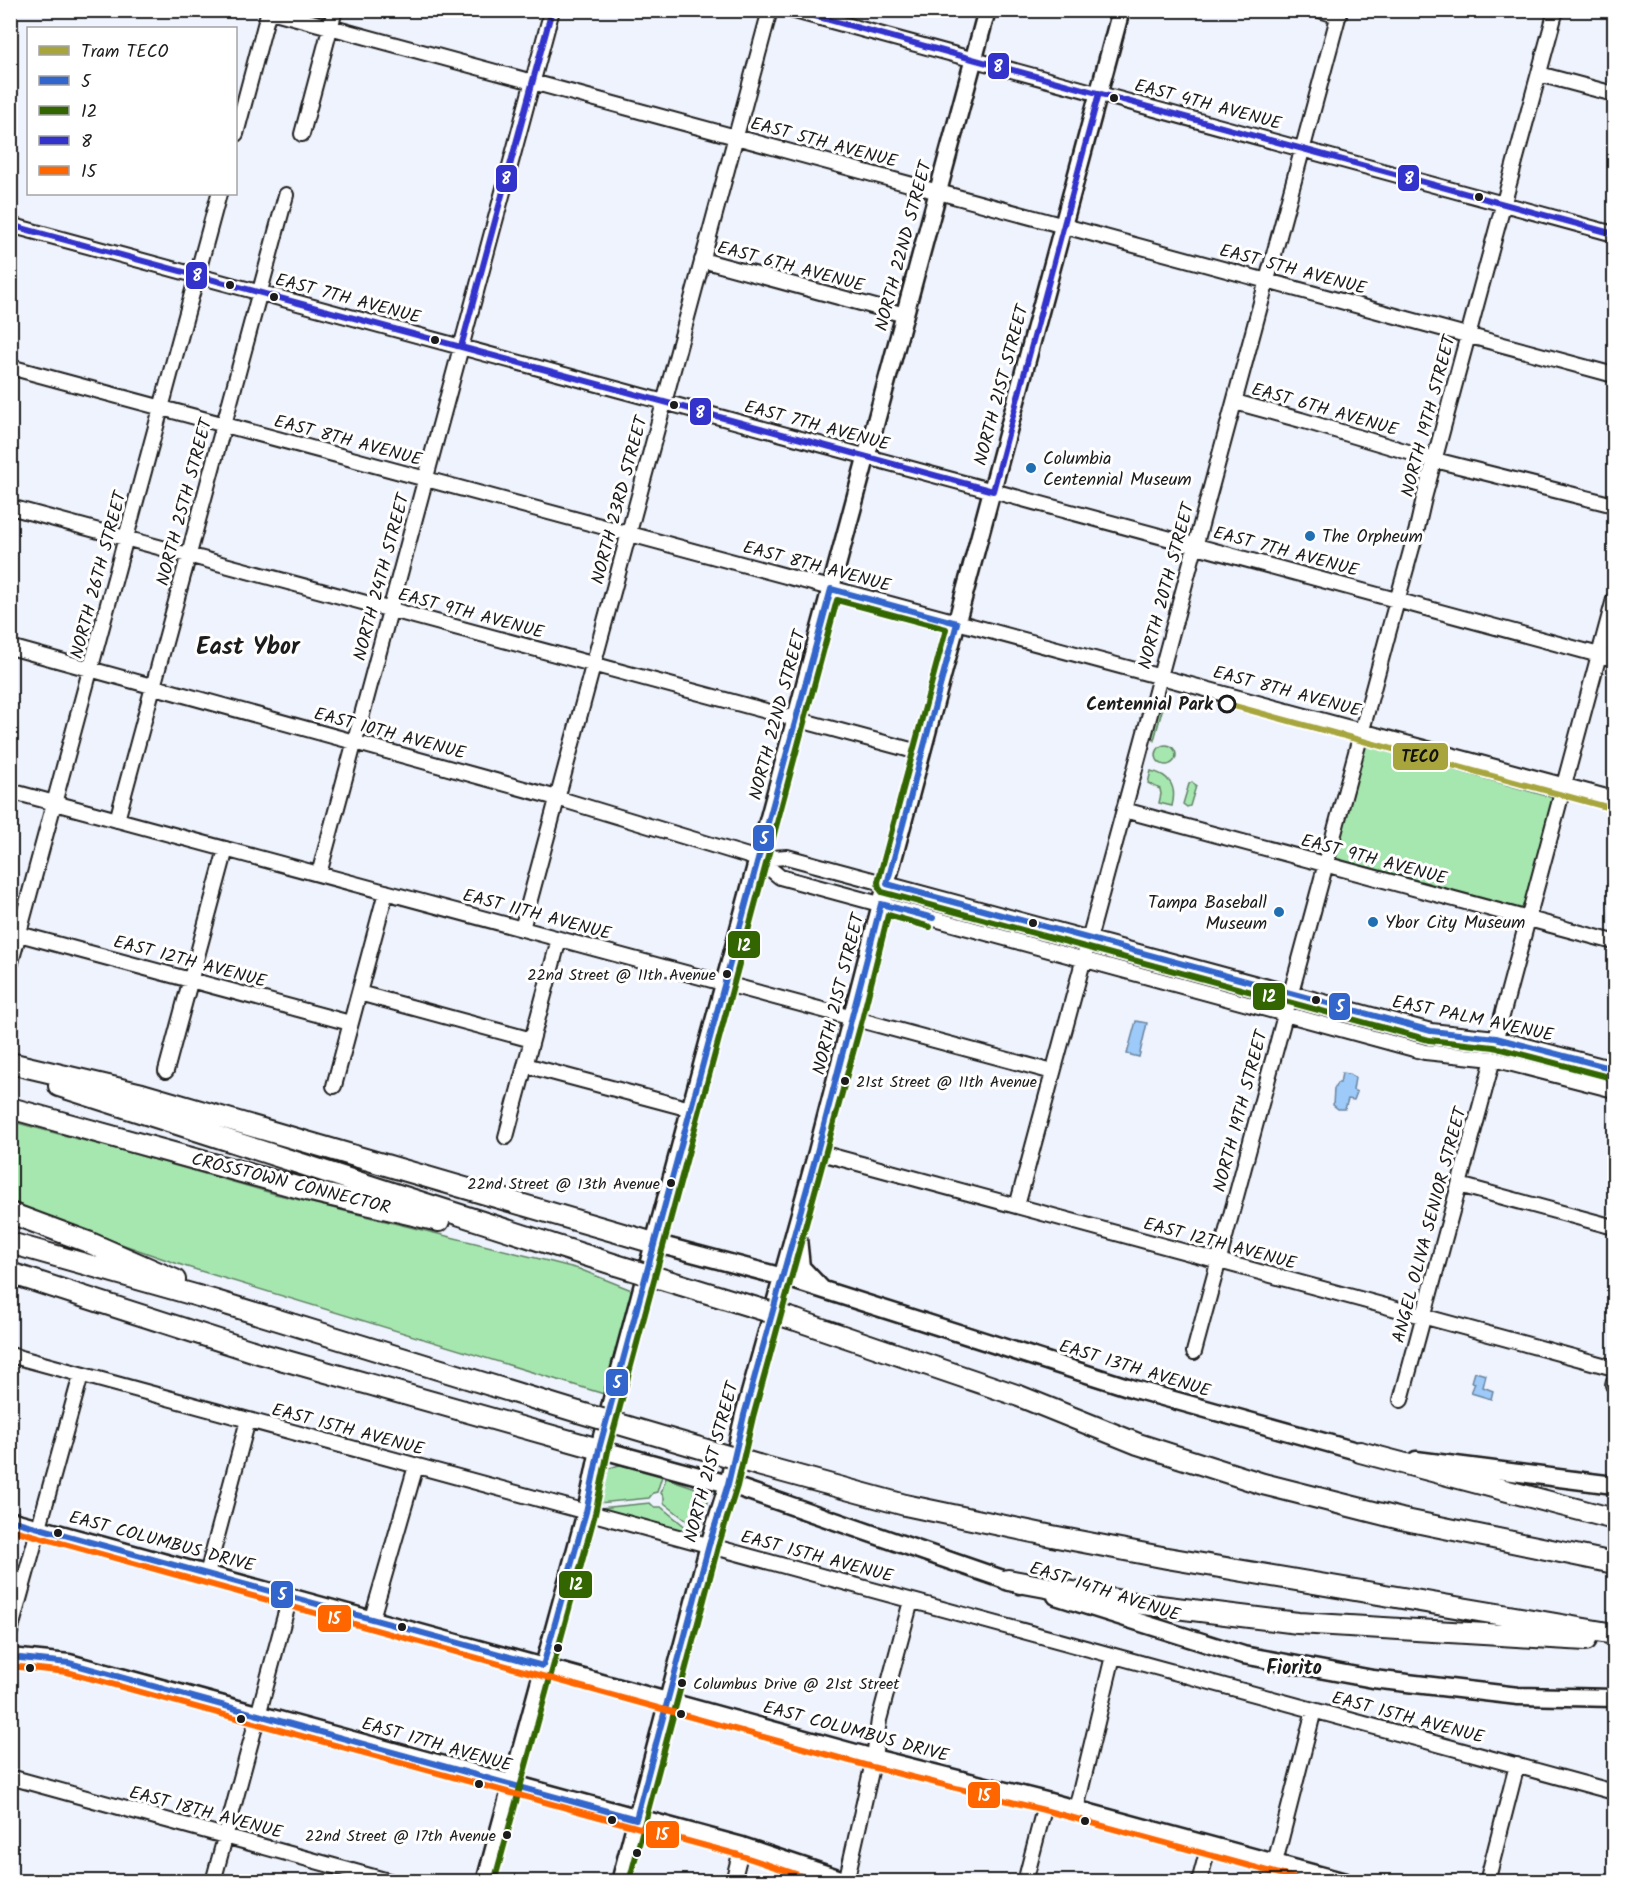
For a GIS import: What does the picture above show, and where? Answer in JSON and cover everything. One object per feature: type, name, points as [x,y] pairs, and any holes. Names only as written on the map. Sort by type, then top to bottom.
[{"type":"highway","points":[[13,1067],[142,1094],[654,1243]]},
{"type":"highway","points":[[13,1067],[573,1252],[796,1320],[1019,1396],[1138,1444],[1263,1484],[1401,1519],[1614,1563]]},
{"type":"highway","name":"CROSSTOWN CONNECTOR","points":[[10,1108],[311,1191],[573,1252]]},
{"type":"highway","points":[[10,1214],[131,1260],[216,1301]]},
{"type":"highway","points":[[10,1243],[216,1301],[758,1465],[905,1505],[1167,1558],[1614,1634]]},
{"type":"highway","points":[[10,1273],[262,1354],[599,1449]]},
{"type":"highway","points":[[1360,1452],[1614,1519]]},
{"type":"highway","points":[[1008,1581],[1127,1602],[1298,1623],[1614,1641]]},
{"type":"main road","name":"NORTH 22ND STREET","points":[[485,1881],[586,1512],[599,1449],[654,1243],[987,10]]},
{"type":"main road","name":"NORTH 21ST STREET","points":[[620,1881],[709,1545],[728,1485],[744,1415],[798,1223],[881,904],[1121,10]]},
{"type":"main road","points":[[798,1223],[798,1251],[801,1267],[825,1291]]},
{"type":"main road","name":"EAST 13TH AVENUE","points":[[654,1243],[783,1277],[1134,1389],[1360,1452],[1614,1485]]},
{"type":"main road","name":"EAST 14TH AVENUE","points":[[599,1449],[728,1485],[1008,1581],[1244,1655],[1373,1679],[1518,1696],[1614,1698]]},
{"type":"main road","name":"EAST COLUMBUS DRIVE","points":[[10,1520],[874,1758],[1046,1801],[1345,1881]]},
{"type":"main road","name":"EAST 17TH AVENUE","points":[[10,1657],[69,1663],[742,1846],[848,1881]]},
{"type":"street","points":[[302,134],[335,10]]},
{"type":"street","name":"NORTH 24TH STREET","points":[[319,874],[552,10]]},
{"type":"street","name":"NORTH 23RD STREET","points":[[522,929],[770,10]]},
{"type":"street","name":"EAST 4TH AVENUE","points":[[791,10],[1614,234]]},
{"type":"street","points":[[1319,10],[1340,13]]},
{"type":"street","name":"NORTH 19TH STREET","points":[[1194,1352],[1556,10]]},
{"type":"street","points":[[237,130],[268,11]]},
{"type":"street","name":"EAST 5TH AVENUE","points":[[268,11],[1614,375]]},
{"type":"street","name":"NORTH 20TH STREET","points":[[1017,1206],[1340,13]]},
{"type":"street","points":[[1539,74],[1614,94]]},
{"type":"street","name":"NORTH 26TH STREET","points":[[10,966],[19,934],[17,916],[55,803],[219,195]]},
{"type":"street","name":"NORTH 25TH STREET","points":[[117,820],[286,195]]},
{"type":"street","name":"EAST 7TH AVENUE","points":[[10,225],[1614,659]]},
{"type":"street","name":"EAST 6TH AVENUE","points":[[702,260],[905,315]]},
{"type":"street","name":"EAST 8TH AVENUE","points":[[10,367],[1614,799]]},
{"type":"street","name":"EAST 6TH AVENUE","points":[[1234,402],[1435,460],[1614,505]]},
{"type":"street","name":"EAST 9TH AVENUE","points":[[10,507],[922,753]]},
{"type":"street","points":[[1496,1038],[1614,599]]},
{"type":"street","name":"EAST 10TH AVENUE","points":[[10,647],[557,798],[758,859]]},
{"type":"street","name":"EAST 11TH AVENUE","points":[[10,791],[1053,1072]]},
{"type":"street","name":"EAST 9TH AVENUE","points":[[1124,810],[1614,942]]},
{"type":"street","points":[[166,1071],[226,849]]},
{"type":"street","name":"EAST PALM AVENUE","points":[[758,859],[787,857],[1431,1031],[1496,1038],[1614,1069]]},
{"type":"street","name":"EAST PALM AVENUE","points":[[758,859],[780,877],[1425,1052],[1493,1059],[1614,1089]]},
{"type":"street","points":[[334,1086],[386,892]]},
{"type":"street","name":"EAST 12TH AVENUE","points":[[19,934],[351,1023]]},
{"type":"street","points":[[506,1137],[559,939]]},
{"type":"street","points":[[359,993],[532,1040]]},
{"type":"street","name":"ANGEL OLIVA SENIOR STREET","points":[[1401,1400],[1493,1059]]},
{"type":"street","points":[[525,1065],[690,1109]]},
{"type":"street","name":"EAST 12TH AVENUE","points":[[817,1152],[1614,1368]]},
{"type":"street","points":[[1459,1185],[1614,1227]]},
{"type":"street","name":"EAST 15TH AVENUE","points":[[10,1355],[1614,1792]]},
{"type":"street","points":[[10,1632],[81,1375]]},
{"type":"street","points":[[207,1574],[248,1420]]},
{"type":"street","points":[[372,1618],[416,1466]]},
{"type":"street","points":[[213,1881],[290,1596]]},
{"type":"street","points":[[848,1881],[874,1758],[879,1720],[911,1601]]},
{"type":"street","points":[[1076,1809],[1113,1656]]},
{"type":"street","points":[[1270,1881],[1314,1710]]},
{"type":"street","points":[[1486,1881],[1517,1765]]},
{"type":"street","name":"EAST 18TH AVENUE","points":[[10,1777],[392,1881]]},
{"type":"street","points":[[1025,1881],[1046,1801]]},
{"type":"street","points":[[1199,1881],[1209,1845]]},
{"type":"street","points":[[732,1881],[742,1846]]},
{"type":"green space","points":[[1166,696],[1154,740],[1151,735],[1162,697]]},
{"type":"green space","points":[[1361,744],[1557,799],[1526,915],[1328,862]]},
{"type":"green space","points":[[1166,745],[1173,748],[1176,755],[1173,762],[1166,765],[1159,762],[1156,755],[1159,748]]},
{"type":"green space","points":[[1151,771],[1163,775],[1173,788],[1172,806],[1159,803],[1160,789],[1148,783]]},
{"type":"green space","points":[[1192,782],[1196,786],[1190,806],[1187,807],[1183,804],[1189,784]]},
{"type":"green space","points":[[10,1121],[275,1194],[579,1269],[634,1291],[604,1394],[184,1266],[67,1225],[11,1201]]},
{"type":"green space","points":[[623,1464],[662,1476],[657,1492],[649,1498],[599,1503],[609,1468]]},
{"type":"green space","points":[[666,1478],[705,1491],[708,1502],[700,1531],[664,1503],[661,1493]]},
{"type":"green space","points":[[650,1503],[654,1507],[661,1507],[698,1537],[600,1510],[600,1508]]},
{"type":"water","points":[[1136,1021],[1147,1023],[1139,1057],[1127,1054]]},
{"type":"water","points":[[1342,1073],[1355,1078],[1353,1090],[1357,1092],[1354,1100],[1348,1099],[1345,1109],[1338,1109],[1333,1105],[1334,1089],[1337,1083],[1340,1083]]},
{"type":"water","points":[[1475,1372],[1486,1375],[1483,1387],[1493,1391],[1491,1399],[1471,1393],[1475,1383],[1472,1382]]},
{"type":"tram line","points":[[1200,696],[1227,704]]},
{"type":"tram line","name":"TECO","points":[[1227,704],[1614,809]]},
{"type":"transit line","name":"8","points":[[461,347],[552,10]]},
{"type":"transit line","name":"8","points":[[793,10],[1614,234]]},
{"type":"transit line","name":"8","points":[[10,225],[993,491],[1099,93]]},
{"type":"transit line","name":"5","points":[[10,1520],[543,1666],[586,1512],[599,1449],[831,589],[957,623],[887,884],[1431,1031],[1496,1038],[1614,1069]]},
{"type":"transit line","name":"12","points":[[494,1882],[595,1514],[608,1451],[837,600],[946,629],[878,882],[882,892],[1429,1040],[1494,1047],[1612,1078]]},
{"type":"transit line","name":"5","points":[[10,1657],[69,1663],[636,1819],[817,1152],[881,904],[933,918]]},
{"type":"transit line","name":"12","points":[[629,1882],[862,1020],[888,915],[930,927]]},
{"type":"transit line","name":"15","points":[[10,1529],[872,1767],[1044,1810],[1309,1882]]},
{"type":"transit line","name":"15","points":[[10,1666],[67,1672],[739,1855],[820,1882]]},
{"type":"place","name":"Columbia Centennial Museum","points":[[1031,468]]},
{"type":"place","name":"The Orpheum","points":[[1310,536]]},
{"type":"place","name":"Centennial Park","points":[[1227,704]]},
{"type":"place","name":"Tampa Baseball Museum","points":[[1279,912]]},
{"type":"place","name":"Ybor City Museum","points":[[1373,922]]},
{"type":"place","name":"22nd Street @ 11th Avenue","points":[[727,974]]},
{"type":"place","name":"21st Street @ 11th Avenue","points":[[845,1081]]},
{"type":"place","name":"22nd Street @ 13th Avenue","points":[[671,1183]]},
{"type":"place","name":"Columbus Drive @ 21st Street","points":[[682,1683]]},
{"type":"place","name":"22nd Street @ 17th Avenue","points":[[507,1835]]},
{"type":"district","name":"East Ybor","points":[[248,646]]},
{"type":"district","name":"Fiorito","points":[[1294,1667]]}]
